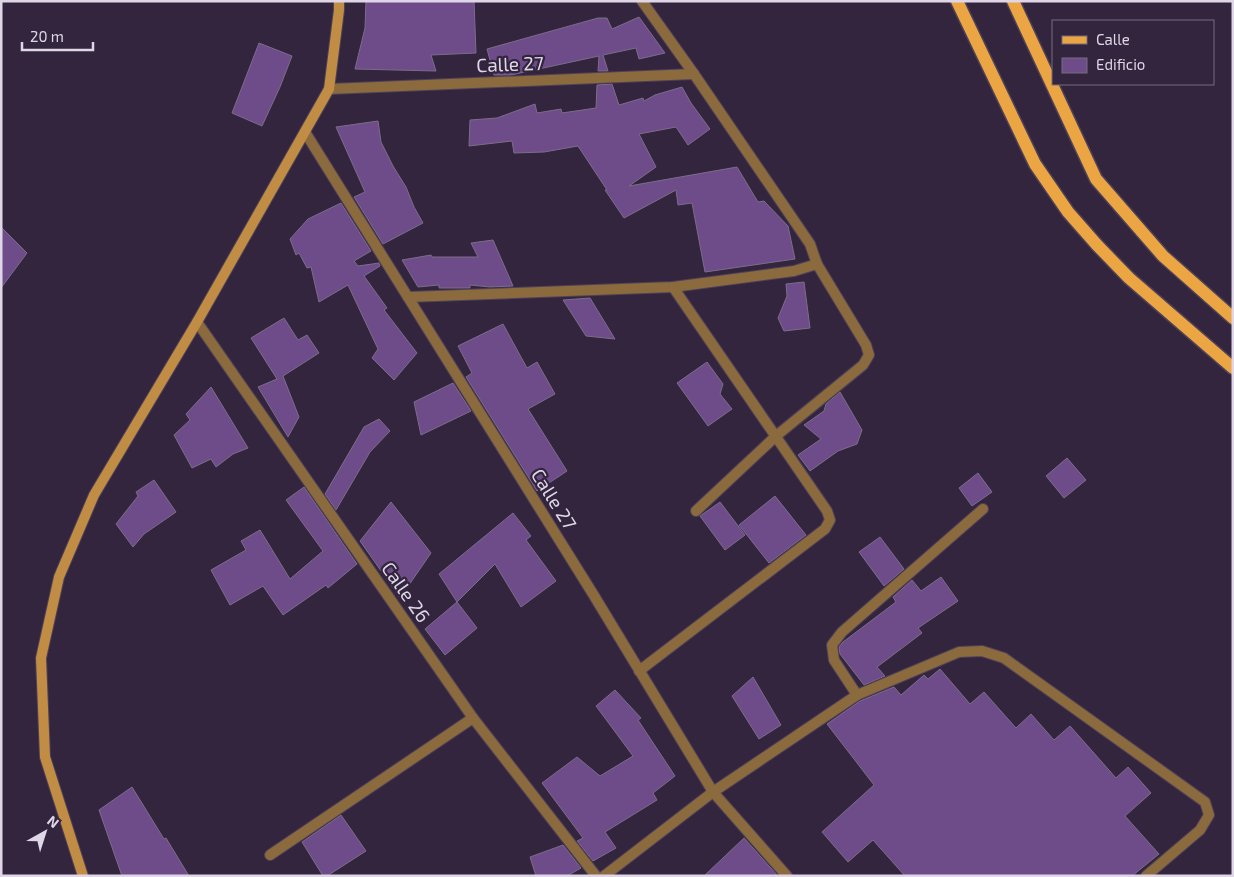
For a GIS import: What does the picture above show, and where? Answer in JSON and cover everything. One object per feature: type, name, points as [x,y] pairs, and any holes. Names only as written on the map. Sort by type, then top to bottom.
[{"type":"main road","points":[[83,876],[45,757],[41,658],[59,577],[94,495],[197,322],[328,89],[339,10],[338,1]]},
{"type":"main road","points":[[957,1],[1035,164],[1068,212],[1129,278],[1233,368]]},
{"type":"main road","points":[[1013,1],[1052,85]]},
{"type":"main road","points":[[1052,85],[1096,179],[1163,256],[1233,318]]},
{"type":"street","points":[[642,1],[810,244],[817,264],[866,345],[869,355],[863,365],[776,436],[696,511]]},
{"type":"street","name":"Calle 27","points":[[328,89],[694,74]]},
{"type":"street","name":"Calle 27","points":[[305,132],[713,792],[787,876]]},
{"type":"street","points":[[408,297],[673,287],[794,271],[817,264]]},
{"type":"street","points":[[639,671],[825,529],[830,520],[827,511],[673,287]]},
{"type":"street","name":"Calle 26","points":[[197,322],[473,718],[596,876]]},
{"type":"street","points":[[857,695],[834,660],[832,645],[842,632],[983,509]]},
{"type":"street","points":[[604,876],[713,792],[857,695],[959,652],[982,651],[1004,658],[1205,802],[1209,815],[1200,830],[1146,876]]},
{"type":"street","points":[[270,855],[473,718]]},
{"type":"building","points":[[366,1],[474,1],[476,53],[431,55],[436,71],[355,69],[365,28]]},
{"type":"building","points":[[639,17],[665,53],[639,59],[636,48],[603,55],[608,71],[598,71],[599,56],[511,75],[494,75],[487,49],[598,18],[607,18],[612,29]]},
{"type":"building","points":[[259,43],[292,56],[262,126],[232,113]]},
{"type":"building","points":[[612,84],[619,105],[643,98],[644,101],[655,95],[682,87],[710,129],[688,145],[676,127],[639,134],[656,167],[629,186],[737,167],[758,202],[764,201],[788,226],[795,259],[705,272],[692,203],[678,205],[676,190],[624,218],[578,146],[544,152],[514,153],[512,141],[469,146],[470,120],[497,118],[535,104],[537,113],[561,109],[562,113],[596,108],[597,85]]},
{"type":"building","points":[[378,121],[381,142],[423,223],[383,244],[354,197],[365,192],[336,127]]},
{"type":"building","points":[[341,203],[371,251],[354,261],[358,266],[379,263],[380,266],[364,276],[387,308],[384,310],[417,353],[394,380],[372,358],[378,349],[348,285],[319,302],[311,267],[307,268],[299,253],[296,255],[290,239],[308,219]]},
{"type":"building","points":[[1,227],[27,253],[1,288]]},
{"type":"building","points":[[493,240],[513,286],[490,287],[470,285],[470,288],[439,288],[439,285],[418,287],[402,260],[431,255],[432,257],[478,257],[471,243]]},
{"type":"building","points":[[804,282],[810,328],[784,331],[778,318],[787,296],[786,284]]},
{"type":"building","points":[[590,298],[615,339],[586,336],[563,300]]},
{"type":"building","points":[[284,318],[298,340],[307,335],[319,353],[283,376],[299,417],[288,437],[258,387],[277,379],[251,338]]},
{"type":"building","points":[[503,324],[527,368],[537,362],[555,394],[528,409],[567,471],[537,491],[466,377],[472,373],[458,346]]},
{"type":"building","points":[[707,362],[723,384],[720,394],[732,409],[708,426],[677,383]]},
{"type":"building","points":[[453,383],[471,411],[421,435],[414,402]]},
{"type":"building","points":[[211,387],[248,448],[233,454],[216,467],[211,459],[192,468],[174,435],[190,420],[186,414]]},
{"type":"building","points":[[840,392],[862,430],[857,444],[838,451],[810,471],[798,455],[821,439],[804,425],[824,411],[826,404]]},
{"type":"building","points":[[379,419],[390,431],[370,452],[336,510],[325,494],[364,427]]},
{"type":"building","points":[[1067,458],[1086,480],[1064,498],[1046,476]]},
{"type":"building","points":[[978,473],[992,492],[972,506],[959,488]]},
{"type":"building","points":[[154,480],[176,512],[144,534],[133,547],[116,524],[138,496],[136,492]]},
{"type":"building","points":[[304,487],[357,564],[328,588],[326,585],[283,615],[263,586],[230,605],[211,570],[246,550],[241,541],[260,530],[290,579],[323,551],[286,500]]},
{"type":"building","points":[[775,496],[806,535],[769,563],[739,525]]},
{"type":"building","points":[[391,502],[431,553],[400,598],[360,541]]},
{"type":"building","points":[[720,502],[745,535],[725,550],[700,516]]},
{"type":"building","points":[[513,513],[531,536],[526,540],[556,581],[521,607],[495,564],[457,602],[439,574]]},
{"type":"building","points":[[880,537],[904,569],[884,586],[859,552]]},
{"type":"building","points":[[941,577],[958,601],[918,628],[922,633],[877,667],[885,676],[864,685],[840,654],[839,647],[896,602],[893,597],[912,580],[921,591]]},
{"type":"building","points":[[457,602],[477,628],[445,655],[425,629]]},
{"type":"building","points":[[940,669],[970,704],[984,692],[1016,728],[1031,714],[1054,740],[1070,726],[1116,778],[1128,767],[1151,793],[1125,816],[1159,854],[1132,876],[905,876],[873,840],[848,862],[822,832],[874,785],[827,724],[860,701],[894,687],[901,695],[924,675],[928,679]]},
{"type":"building","points":[[753,677],[781,725],[759,739],[732,696]]},
{"type":"building","points":[[615,690],[641,718],[638,720],[675,776],[653,793],[657,800],[605,832],[616,848],[593,861],[577,841],[583,838],[542,783],[577,757],[600,776],[633,756],[596,706]]},
{"type":"building","points":[[132,787],[189,876],[122,876],[99,810]]},
{"type":"building","points":[[341,815],[366,851],[327,876],[323,876],[302,842]]},
{"type":"building","points":[[744,838],[778,876],[704,876]]},
{"type":"building","points":[[563,845],[581,868],[567,876],[536,876],[530,857]]}]
